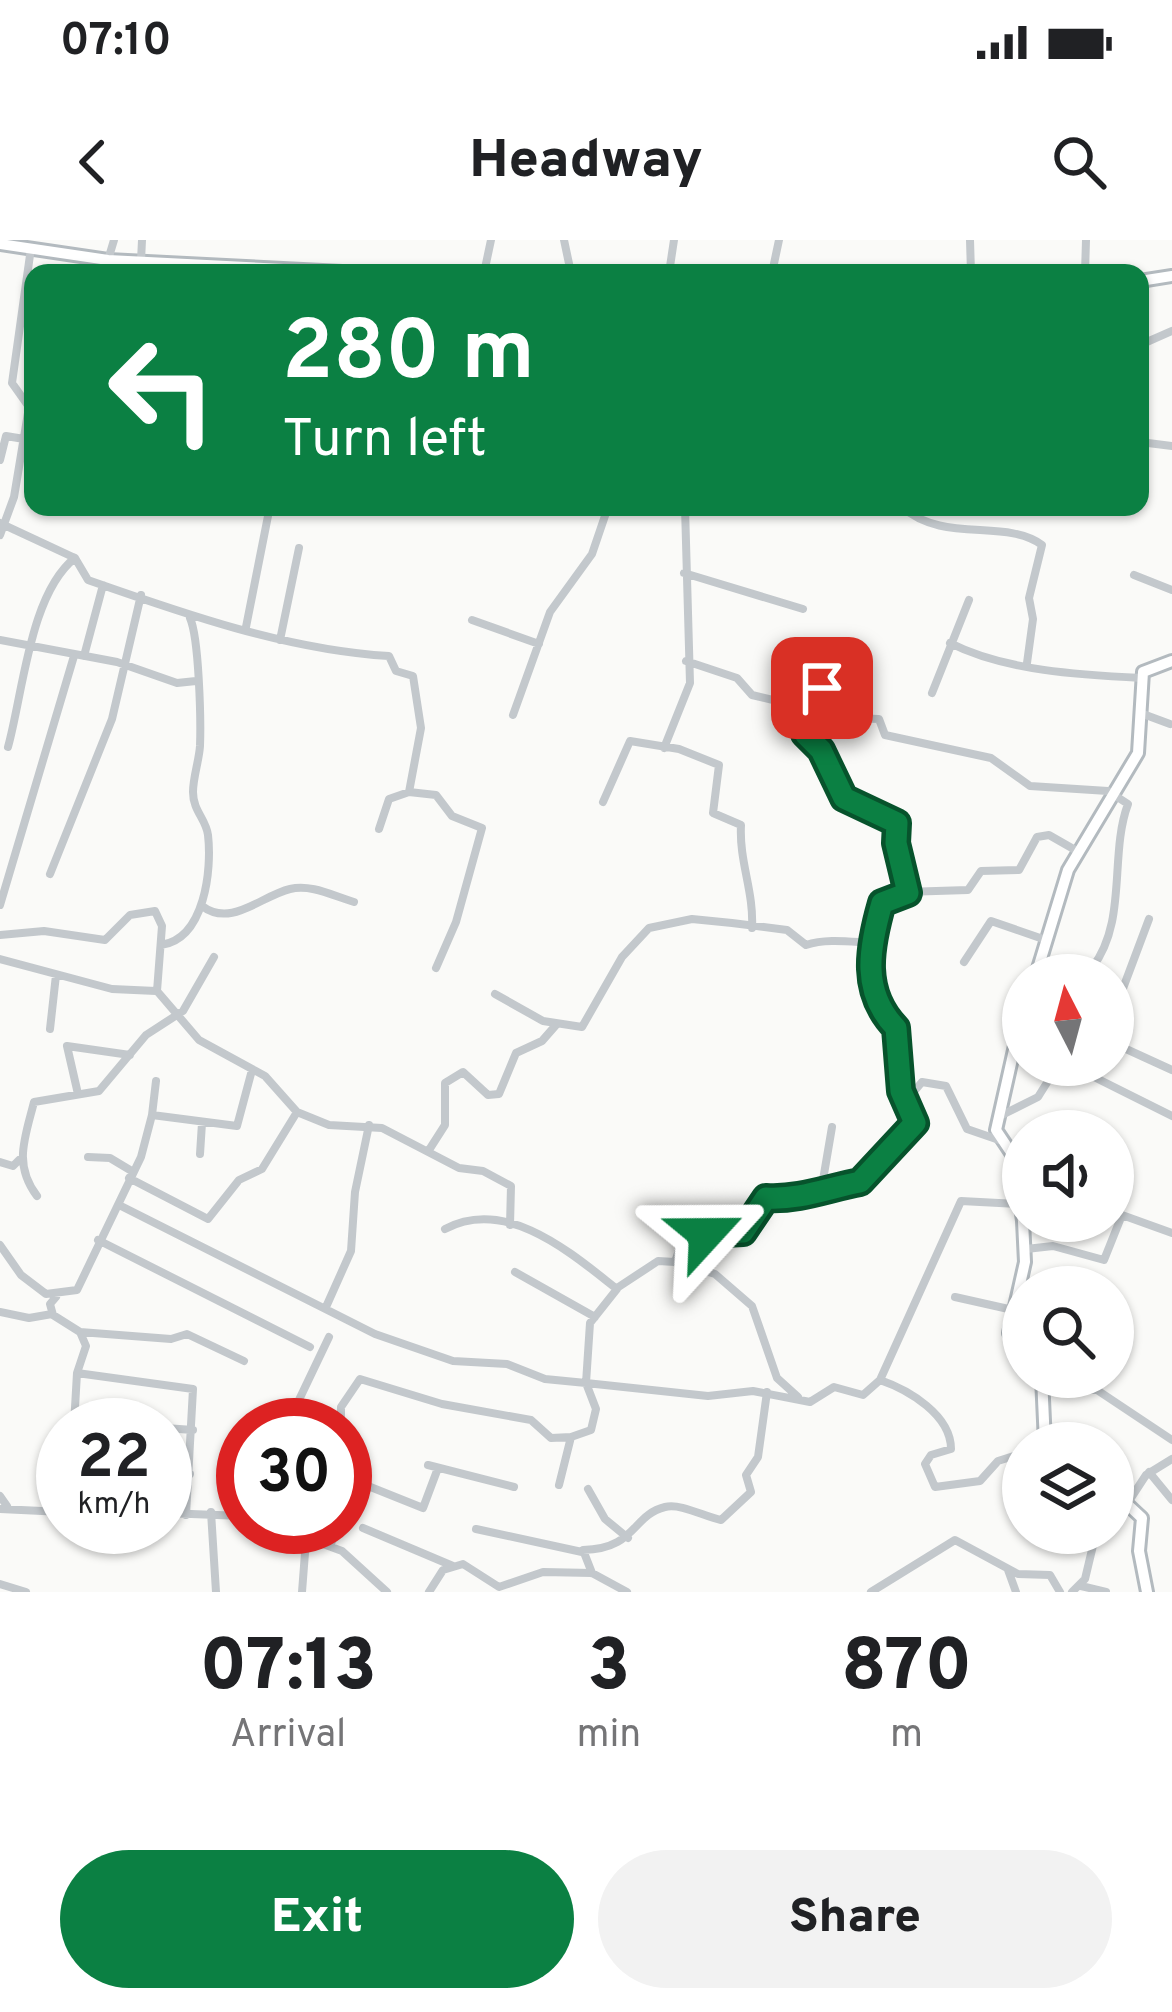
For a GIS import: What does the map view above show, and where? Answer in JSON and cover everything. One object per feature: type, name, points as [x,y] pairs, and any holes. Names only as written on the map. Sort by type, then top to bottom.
[{"type":"street","points":[[108,260],[113,240]]},
{"type":"street","points":[[141,261],[142,240]]},
{"type":"street","points":[[1,248],[28,243],[108,260],[196,264]]},
{"type":"street","points":[[24,278],[12,383],[24,399]]},
{"type":"street","points":[[0,460],[6,436],[24,439],[1,528],[75,558],[85,578],[189,616],[246,627],[280,640],[315,649],[386,656],[397,672],[413,676],[421,728],[409,792]]},
{"type":"street","points":[[246,627],[268,516]]},
{"type":"street","points":[[513,715],[550,612],[592,554],[605,516]]},
{"type":"street","points":[[664,748],[689,687],[685,516]]},
{"type":"street","points":[[922,516],[949,529],[1026,536],[1042,545],[1029,598],[1034,619],[1027,663]]},
{"type":"street","points":[[280,640],[299,548]]},
{"type":"street","points":[[8,747],[31,645],[60,569],[75,558]]},
{"type":"street","points":[[685,573],[803,609]]},
{"type":"street","points":[[1135,575],[1172,590]]},
{"type":"street","points":[[0,905],[103,585]]},
{"type":"street","points":[[50,874],[104,744],[141,595]]},
{"type":"street","points":[[932,694],[969,601]]},
{"type":"street","points":[[161,945],[174,943],[202,907],[208,835],[193,793],[200,738],[199,646],[189,616]]},
{"type":"street","points":[[472,620],[538,644]]},
{"type":"street","points":[[0,640],[125,666],[177,683],[196,681]]},
{"type":"street","points":[[950,643],[1027,663],[1142,678]]},
{"type":"street","points":[[686,661],[736,678],[752,695],[804,705]]},
{"type":"street","points":[[1042,954],[1077,851],[1139,748],[1145,669],[1172,661]]},
{"type":"street","points":[[908,893],[896,822],[843,797],[821,750],[805,734],[804,705],[818,686],[846,703],[852,718],[879,719],[885,735],[991,758],[1030,786],[1115,794],[1128,804],[1119,823],[1112,923],[1098,954]]},
{"type":"street","points":[[1143,714],[1171,724]]},
{"type":"street","points":[[603,802],[626,742],[720,766],[712,812],[741,824],[738,858],[752,894],[752,928]]},
{"type":"street","points":[[379,829],[389,799],[409,792],[436,795],[452,815],[482,828],[457,922],[436,968]]},
{"type":"street","points":[[675,1262],[686,1229],[706,1234],[743,1232],[764,1198],[798,1199],[822,1188],[860,1182],[878,1168],[915,1123],[906,1102],[896,1028],[880,1012],[869,981],[882,903],[908,893],[973,888],[983,870],[1019,870],[1037,837],[1049,835],[1077,851]]},
{"type":"street","points":[[202,907],[211,913],[236,913],[295,888],[354,902]]},
{"type":"street","points":[[0,935],[51,931],[105,940],[130,915],[150,910],[161,916],[157,991],[172,1014],[208,1047],[265,1076],[297,1112],[329,1125],[369,1125],[459,1168],[483,1171],[511,1186],[510,1225]]},
{"type":"street","points":[[495,994],[556,1025],[585,1026],[622,957],[649,928],[692,919],[787,930],[806,945],[829,938],[848,946],[874,943]]},
{"type":"street","points":[[1134,959],[1149,919]]},
{"type":"street","points":[[964,962],[991,921],[1046,940]]},
{"type":"street","points":[[38,1196],[26,1181],[20,1159],[34,1102],[96,1093],[172,1014],[183,1011],[214,957]]},
{"type":"street","points":[[0,959],[112,989],[157,991]]},
{"type":"street","points":[[50,1029],[56,975]]},
{"type":"street","points":[[429,1150],[445,1125],[445,1083],[463,1072],[488,1095],[499,1094],[516,1053],[542,1040],[556,1025]]},
{"type":"street","points":[[78,1094],[67,1046],[131,1055]]},
{"type":"street","points":[[1134,1052],[1172,1070]]},
{"type":"street","points":[[152,1115],[240,1124],[252,1070]]},
{"type":"street","points":[[0,1312],[29,1318],[84,1284],[98,1240],[141,1157],[156,1081]]},
{"type":"street","points":[[906,1102],[922,1082],[942,1084],[967,1129],[1002,1143]]},
{"type":"street","points":[[999,1140],[998,1117],[1005,1086]]},
{"type":"street","points":[[998,1117],[1038,1096],[1044,1086]]},
{"type":"street","points":[[1112,1086],[1172,1116]]},
{"type":"street","points":[[88,1156],[110,1158],[208,1220],[239,1180],[262,1169],[297,1112]]},
{"type":"street","points":[[200,1154],[202,1121]]},
{"type":"street","points":[[326,1307],[350,1251],[355,1192],[369,1125]]},
{"type":"street","points":[[822,1188],[832,1127]]},
{"type":"street","points":[[0,1162],[13,1166],[20,1159]]},
{"type":"street","points":[[119,1205],[375,1334],[453,1361],[507,1364],[545,1379],[707,1396],[767,1393],[815,1402],[834,1387],[858,1397],[880,1380],[961,1201],[1002,1203]]},
{"type":"street","points":[[1026,1249],[1053,1246],[1105,1260],[1122,1215],[1172,1233]]},
{"type":"street","points":[[446,1229],[480,1221],[554,1240],[616,1289]]},
{"type":"street","points":[[98,1240],[310,1347]]},
{"type":"street","points":[[1022,1266],[1025,1242]]},
{"type":"street","points":[[0,1245],[21,1275],[80,1332],[86,1346],[76,1398]]},
{"type":"street","points":[[347,1398],[360,1379],[442,1404],[531,1420],[551,1438],[591,1430],[596,1409],[586,1383],[595,1317],[616,1289],[658,1262],[675,1262],[715,1274],[752,1306],[777,1378],[798,1398]]},
{"type":"street","points":[[515,1272],[595,1317]]},
{"type":"street","points":[[955,1297],[1002,1308]]},
{"type":"street","points":[[80,1332],[170,1339],[187,1334],[244,1361]]},
{"type":"street","points":[[300,1398],[328,1337]]},
{"type":"street","points":[[77,1373],[193,1390],[192,1445]]},
{"type":"street","points":[[880,1380],[932,1410],[950,1434],[951,1449],[931,1455],[925,1464],[935,1487],[980,1481],[1002,1460]]},
{"type":"street","points":[[476,1529],[582,1552],[628,1538],[661,1508],[721,1520],[751,1492],[746,1474],[758,1457],[767,1393]]},
{"type":"street","points":[[1108,1398],[1172,1439]]},
{"type":"street","points":[[559,1485],[571,1437]]},
{"type":"street","points":[[1134,1495],[1150,1472],[1172,1459]]},
{"type":"street","points":[[372,1488],[423,1508],[433,1467],[514,1487]]},
{"type":"street","points":[[1150,1472],[1172,1501]]},
{"type":"street","points":[[588,1489],[605,1519],[628,1538]]},
{"type":"street","points":[[0,1496],[3,1508],[36,1510]]},
{"type":"street","points":[[1134,1509],[1143,1522],[1139,1550],[1147,1592]]},
{"type":"street","points":[[211,1512],[216,1592]]},
{"type":"street","points":[[192,1514],[216,1513]]},
{"type":"street","points":[[372,1532],[453,1566],[472,1567],[502,1587],[543,1572],[592,1573],[627,1592]]},
{"type":"street","points":[[871,1592],[903,1577],[951,1540],[1007,1569],[1027,1576],[1050,1575],[1060,1592]]},
{"type":"street","points":[[582,1552],[592,1573]]},
{"type":"street","points":[[302,1592],[305,1554]]},
{"type":"street","points":[[340,1554],[387,1592]]},
{"type":"street","points":[[1088,1554],[1076,1589],[1106,1592]]},
{"type":"street","points":[[428,1592],[437,1576],[453,1566]]},
{"type":"street","points":[[1007,1569],[1016,1592]]},
{"type":"street","points":[[0,1584],[26,1592]]},
{"type":"route","points":[[706,1234],[743,1232],[766,1198],[798,1199],[826,1186],[860,1182],[878,1168],[915,1123],[901,1091],[902,1054],[896,1028],[880,1012],[869,978],[882,903],[908,893],[896,843],[897,823],[844,798],[821,750],[805,734],[804,705],[813,687],[822,688]]}]
